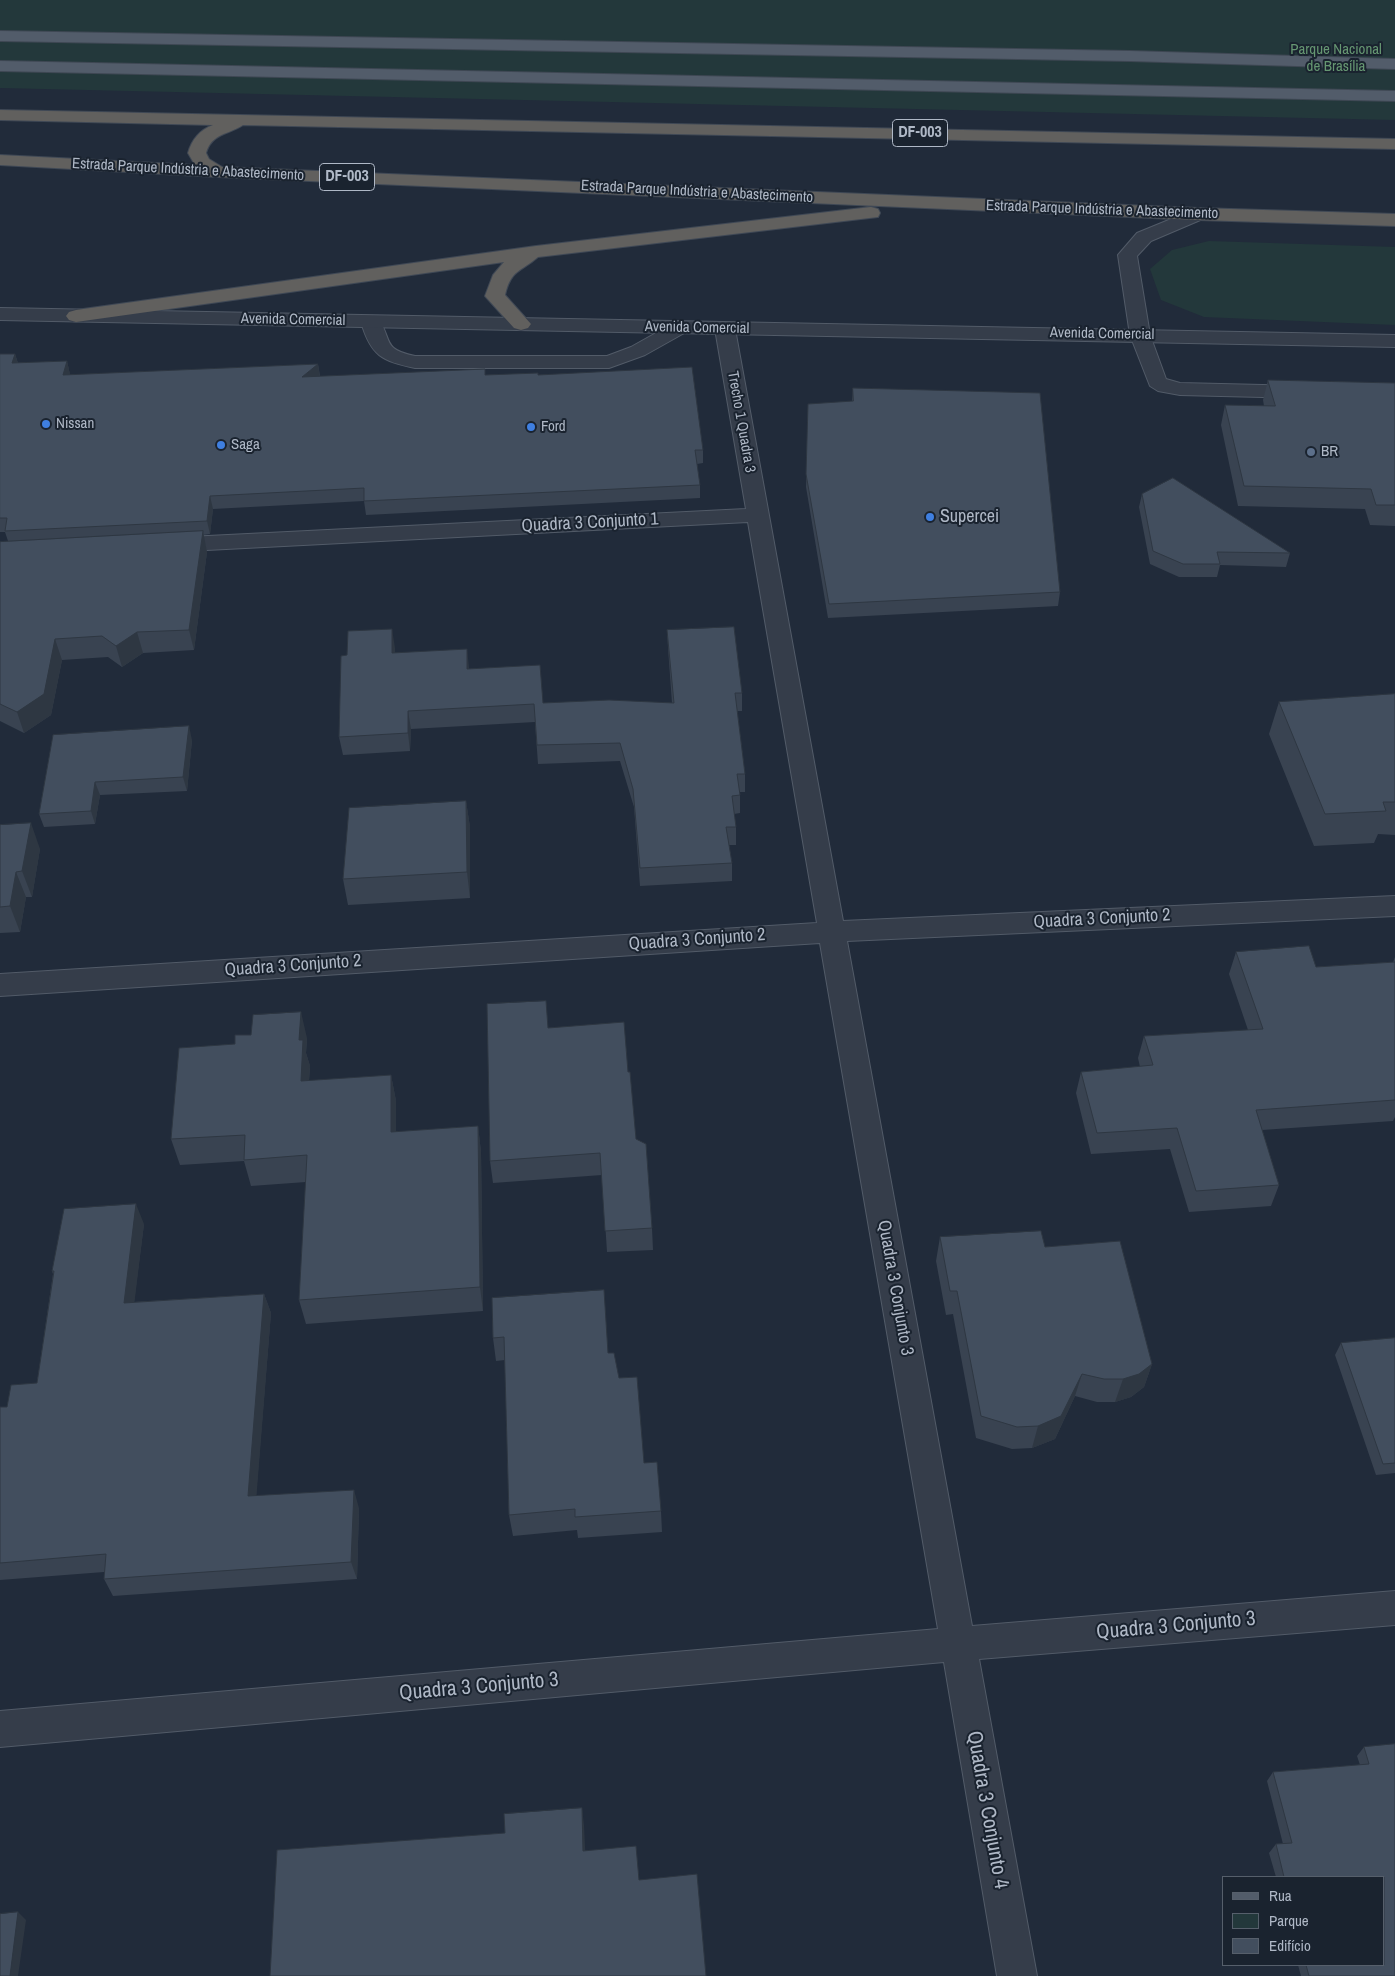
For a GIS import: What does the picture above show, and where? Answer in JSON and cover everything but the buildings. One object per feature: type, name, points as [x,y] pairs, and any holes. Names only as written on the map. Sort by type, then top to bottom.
[{"type":"highway","name":"DF-003","points":[[0,115],[1395,144]]},
{"type":"highway","points":[[218,172],[202,162],[197,153],[199,142],[210,132],[247,119]]},
{"type":"highway","name":"Estrada Parque Indústria e Abastecimento","points":[[0,160],[218,172],[956,204],[1395,220]]},
{"type":"highway","points":[[76,316],[536,252],[956,204]]},
{"type":"highway","points":[[521,324],[495,296],[498,278],[512,264],[536,252]]},
{"type":"main road","points":[[0,36],[1130,56],[1395,64]]},
{"type":"main road","points":[[0,66],[1395,96]]},
{"type":"street","points":[[1198,214],[1144,237],[1126,255],[1140,335],[1157,382],[1165,388],[1180,390],[1327,392]]},
{"type":"street","name":"Avenida Comercial","points":[[0,314],[1395,341]]},
{"type":"street","points":[[370,322],[376,342],[383,352],[395,358],[415,362],[609,362],[638,351],[679,328]]},
{"type":"street","name":"Trecho 1 Quadra 3","points":[[724,329],[758,515]]},
{"type":"street","points":[[758,515],[832,932]]},
{"type":"street","name":"Quadra 3 Conjunto 1","points":[[150,546],[758,515]]},
{"type":"street","name":"Quadra 3 Conjunto 2","points":[[0,985],[832,932],[1395,906]]},
{"type":"street","name":"Quadra 3 Conjunto 3","points":[[832,932],[958,1644]]},
{"type":"street","name":"Quadra 3 Conjunto 3","points":[[0,1729],[958,1644],[1395,1608]]},
{"type":"street","name":"Quadra 3 Conjunto 4","points":[[958,1644],[1017,1976]]},
{"type":"green space","name":"Parque Nacional de Brasília","points":[[0,0],[1395,0],[1395,120],[0,88]]},
{"type":"green space","points":[[1209,241],[1395,247],[1395,325],[1204,317],[1161,300],[1150,269],[1172,250]]},
{"type":"place","name":"Nissan","points":[[46,424]]},
{"type":"place","name":"Ford","points":[[531,427]]},
{"type":"place","name":"Saga","points":[[221,445]]},
{"type":"place","name":"BR","points":[[1311,452]]},
{"type":"place","name":"Supercei","points":[[930,517]]}]
